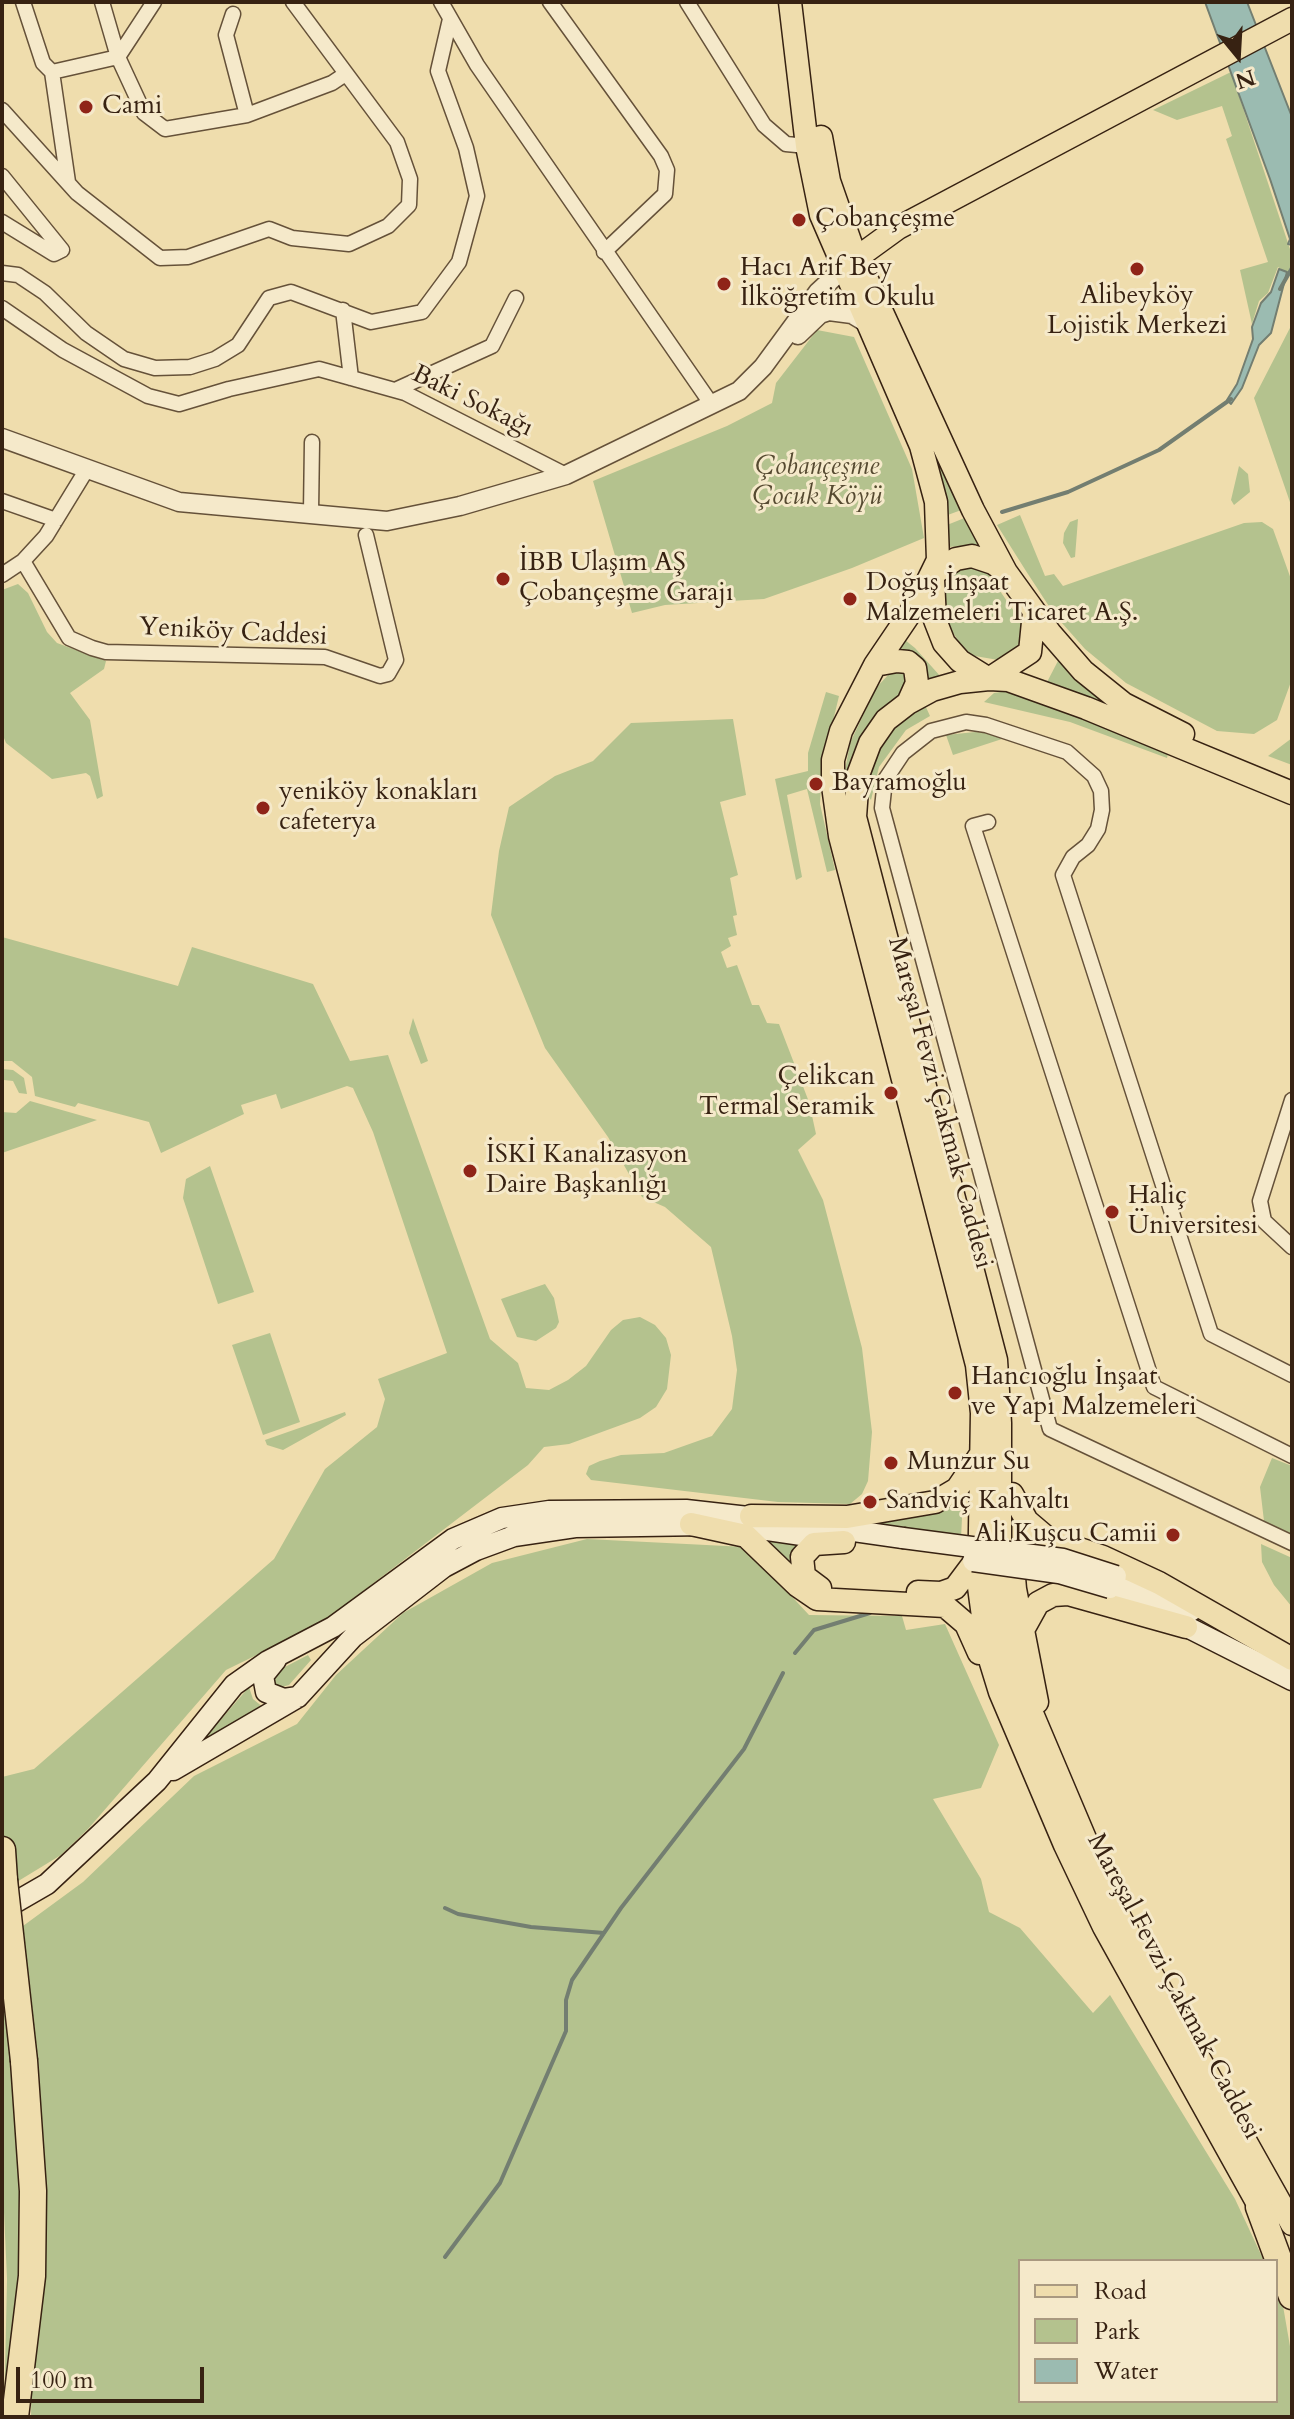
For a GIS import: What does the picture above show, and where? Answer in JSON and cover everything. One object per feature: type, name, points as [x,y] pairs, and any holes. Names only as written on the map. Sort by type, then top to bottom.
[{"type":"highway","points":[[2,1850],[24,2061],[33,2191],[32,2276],[15,2417]]},
{"type":"highway","points":[[1259,2207],[1292,2296]]},
{"type":"main road","name":"Mareşal Fevzi Çakmak Caddesi","points":[[790,2],[807,146],[821,215],[850,263],[874,316],[1006,572]]},
{"type":"main road","name":"Mareşal Fevzi Çakmak Caddesi","points":[[804,2],[823,150],[850,263]]},
{"type":"main road","points":[[850,263],[898,228],[1292,19]]},
{"type":"main road","points":[[874,316],[876,278],[885,252],[1011,179],[1047,150]]},
{"type":"main road","points":[[842,221],[864,231],[898,228]]},
{"type":"main road","name":"Mareşal Fevzi Çakmak Caddesi","points":[[874,316],[928,466],[939,540],[933,574],[875,665],[841,731],[833,760],[834,804],[973,1347],[980,1388],[979,1555],[983,1631],[1000,1692],[1065,1845],[1115,1950],[1259,2207],[1292,2276]]},
{"type":"main road","points":[[1292,778],[1225,753],[1131,709],[1083,671],[1034,612],[1006,572],[985,558],[972,556],[946,563],[933,574],[933,605],[938,631],[960,661],[989,679],[1008,680],[1086,708],[1292,793]]},
{"type":"main road","points":[[989,679],[1030,652],[1034,612]]},
{"type":"main road","points":[[875,665],[897,661],[908,662],[915,668],[917,683],[908,703]]},
{"type":"main road","name":"Mareşal Fevzi Çakmak Caddesi","points":[[989,679],[950,684],[908,703],[886,720],[870,743],[858,775],[855,817],[996,1360],[1002,1620],[1020,1691],[1114,1907],[1292,2224]]},
{"type":"main road","points":[[999,1403],[1006,1425],[1012,1494],[1012,1558],[1023,1630],[1034,1691],[1062,1790]]},
{"type":"main road","points":[[2,1910],[47,1884],[157,1781],[225,1694],[251,1672],[333,1627],[453,1539],[502,1518],[537,1512],[686,1510],[751,1516],[847,1517],[935,1502],[957,1489],[981,1453]]},
{"type":"main road","points":[[1012,1494],[1027,1521],[1047,1538],[1103,1557],[1170,1588],[1292,1659]]},
{"type":"main road","points":[[472,1552],[486,1540],[524,1526],[537,1512]]},
{"type":"main road","points":[[751,1516],[1113,1582],[1292,1659]]},
{"type":"main road","points":[[157,1781],[298,1697],[353,1637],[444,1567],[504,1539],[552,1529],[691,1524],[735,1525],[844,1542]]},
{"type":"main road","points":[[691,1524],[746,1536],[798,1586],[817,1599],[925,1603],[951,1609],[966,1624],[988,1678],[1000,1692]]},
{"type":"main road","points":[[905,1544],[824,1541],[807,1550],[801,1562],[802,1570],[815,1586],[941,1593],[964,1580],[979,1555]]},
{"type":"main road","points":[[1113,1582],[1186,1627],[1292,1680]]},
{"type":"main road","points":[[1023,1630],[1038,1603],[1053,1595],[1068,1594],[1186,1627]]},
{"type":"main road","points":[[283,1654],[270,1665],[263,1685],[273,1697],[298,1697]]},
{"type":"street","points":[[23,2],[43,63],[52,72],[68,184]]},
{"type":"street","points":[[102,2],[118,57],[144,113],[165,129],[247,115],[332,83],[344,75]]},
{"type":"street","points":[[52,72],[118,57],[154,2]]},
{"type":"street","points":[[2,110],[68,184],[160,258],[188,257],[269,229],[292,238],[349,244],[388,226],[409,205],[410,179],[397,142],[344,75],[293,2]]},
{"type":"street","points":[[441,2],[477,65],[712,405]]},
{"type":"street","points":[[550,2],[661,156],[667,170],[665,194],[604,252]]},
{"type":"street","points":[[687,2],[764,125],[786,144],[807,146]]},
{"type":"street","points":[[233,14],[226,35],[247,115]]},
{"type":"street","points":[[2,273],[18,275],[45,293],[86,333],[124,359],[155,368],[190,367],[215,359],[238,345],[269,298],[291,292],[371,322],[422,312],[459,262],[477,196],[466,148],[438,71],[450,19]]},
{"type":"street","points":[[2,176],[62,250],[54,254],[2,222]]},
{"type":"street","points":[[2,438],[179,502],[387,521],[460,506],[566,475],[748,385],[818,292],[850,263]]},
{"type":"street","points":[[395,390],[492,346],[516,298]]},
{"type":"street","name":"Baki Sokağı","points":[[2,308],[63,350],[136,390],[179,404],[229,389],[319,369],[395,390],[566,475]]},
{"type":"street","points":[[343,310],[351,378]]},
{"type":"street","points":[[712,405],[744,395],[760,384],[803,328],[820,314],[841,311],[874,316]]},
{"type":"street","points":[[311,512],[312,442]]},
{"type":"street","points":[[2,575],[23,561],[56,520],[87,469]]},
{"type":"street","points":[[2,501],[56,520]]},
{"type":"street","name":"Yeniköy Caddesi","points":[[23,561],[69,638],[92,648],[120,652],[325,657],[380,676],[388,674],[396,660],[366,535]]},
{"type":"street","points":[[1292,1375],[1211,1334],[1063,875],[1073,857],[1088,845],[1098,829],[1102,810],[1094,776],[1067,752],[986,725],[966,722],[931,731],[903,753],[885,780],[882,808],[1050,1429],[1292,1543]]},
{"type":"street","points":[[988,822],[973,826],[1154,1387],[1292,1456]]},
{"type":"street","points":[[1292,1100],[1260,1201],[1264,1221],[1292,1247]]},
{"type":"green space","points":[[1231,72],[1292,255],[1292,277],[1278,267],[1268,293],[1259,301],[1252,324],[1240,270],[1268,262],[1226,139],[1232,136],[1222,106],[1177,120],[1153,110]]},
{"type":"green space","points":[[1292,324],[1292,508],[1254,398]]},
{"type":"green space","name":"Çobançeşme Çocuk Köyü","points":[[817,330],[854,337],[912,469],[924,538],[764,599],[665,605],[632,613],[593,481],[727,426],[772,403],[776,383]]},
{"type":"green space","points":[[890,351],[964,509],[945,516]]},
{"type":"green space","points":[[1239,466],[1248,474],[1250,492],[1234,505],[1231,500]]},
{"type":"green space","points":[[1020,515],[1045,576],[1054,574],[1063,586],[1244,523],[1262,522],[1273,529],[1292,582],[1292,679],[1277,720],[1254,734],[1217,731],[1126,683],[1085,649],[1054,614],[997,525]]},
{"type":"green space","points":[[967,517],[980,545],[948,547],[947,525]]},
{"type":"green space","points":[[1078,519],[1075,557],[1071,558],[1063,543],[1064,533],[1070,522]]},
{"type":"green space","points":[[966,566],[986,571],[1023,624],[1028,641],[1004,661],[975,656],[964,650],[943,617],[941,597],[946,582],[950,574]]},
{"type":"green space","points":[[18,584],[28,593],[47,632],[57,643],[106,661],[104,669],[70,693],[90,720],[103,796],[97,799],[90,776],[86,773],[52,779],[6,743],[2,733],[2,590]]},
{"type":"green space","points":[[905,640],[941,677],[928,682],[896,654]]},
{"type":"green space","points":[[1059,659],[1117,709],[1046,684]]},
{"type":"green space","points":[[902,671],[908,683],[849,777],[844,776],[850,743],[876,688],[889,674]]},
{"type":"green space","points":[[1007,691],[1055,704],[1169,750],[1167,758],[1070,722],[984,702],[994,693]]},
{"type":"green space","points":[[826,692],[839,696],[822,767],[820,804],[835,870],[827,872],[807,789],[787,795],[802,877],[796,880],[775,779],[808,771],[808,753]]},
{"type":"green space","points":[[925,705],[930,716],[906,730],[879,767],[871,800],[868,796],[869,773],[886,736],[907,714]]},
{"type":"green space","points":[[733,719],[746,795],[720,802],[738,875],[730,878],[737,915],[733,916],[737,935],[728,938],[731,946],[721,952],[727,968],[737,965],[752,1005],[759,1005],[767,1023],[779,1024],[809,1102],[816,1134],[798,1150],[823,1200],[862,1348],[872,1432],[868,1481],[862,1494],[850,1504],[778,1502],[591,1480],[586,1474],[589,1466],[600,1461],[621,1455],[664,1453],[712,1436],[732,1409],[737,1370],[732,1336],[711,1247],[665,1207],[642,1197],[608,1137],[545,1048],[491,915],[499,851],[509,807],[555,776],[593,761],[631,723]]},
{"type":"green space","points":[[991,733],[1002,739],[953,755],[946,735]]},
{"type":"green space","points":[[1292,738],[1292,765],[1268,756]]},
{"type":"green space","points":[[2,937],[178,986],[192,947],[313,984],[350,1061],[388,1055],[490,1339],[518,1363],[526,1388],[549,1390],[568,1380],[586,1366],[611,1330],[623,1320],[640,1317],[655,1325],[666,1338],[671,1355],[667,1389],[656,1407],[640,1418],[569,1444],[544,1447],[528,1465],[320,1624],[226,1670],[88,1829],[61,1855],[2,1891],[2,1777],[34,1769],[274,1559],[325,1469],[377,1427],[385,1399],[378,1379],[447,1353],[373,1132],[353,1088],[347,1086],[281,1109],[276,1094],[241,1105],[244,1114],[161,1153],[149,1122],[78,1103],[75,1107],[35,1096],[32,1077],[12,1061],[2,1061]]},
{"type":"green space","points":[[413,1018],[428,1061],[421,1064],[409,1033]]},
{"type":"green space","points":[[2,1069],[13,1070],[24,1078],[27,1094],[19,1093],[13,1081],[4,1080]]},
{"type":"green space","points":[[30,1101],[97,1120],[2,1153],[2,1112],[16,1113]]},
{"type":"green space","points":[[210,1166],[254,1292],[218,1304],[183,1198],[186,1179]]},
{"type":"green space","points":[[545,1284],[554,1298],[559,1322],[556,1328],[536,1341],[517,1337],[501,1299]]},
{"type":"green space","points":[[270,1333],[300,1422],[263,1435],[232,1345]]},
{"type":"green space","points":[[345,1412],[346,1415],[283,1450],[267,1445],[265,1440]]},
{"type":"green space","points":[[1272,1458],[1292,1466],[1292,1535],[1264,1521],[1260,1487]]},
{"type":"green space","points":[[963,1497],[961,1539],[849,1522]]},
{"type":"green space","points":[[765,1536],[800,1542],[795,1570]]},
{"type":"green space","points":[[587,1539],[746,1547],[809,1615],[902,1616],[906,1630],[945,1624],[999,1745],[981,1788],[933,1799],[981,1879],[989,1912],[1020,1928],[1093,2013],[1110,1995],[1235,2199],[1263,2259],[1018,2259],[1018,2403],[1278,2403],[1278,2291],[1292,2358],[1292,2417],[31,2417],[36,2097],[23,1926],[83,1882],[194,1776],[297,1724],[336,1675],[403,1613],[492,1563]]},
{"type":"green space","points":[[1261,1544],[1292,1558],[1292,1607],[1274,1585],[1262,1562]]},
{"type":"green space","points":[[308,1655],[311,1660],[289,1685],[278,1688],[274,1685],[273,1677],[281,1669]]},
{"type":"green space","points":[[249,1687],[253,1699],[264,1708],[203,1740]]},
{"type":"green space","points":[[2,1960],[22,2191],[20,2278],[4,2417],[7,2279],[2,2168]]},
{"type":"water","points":[[1205,2],[1247,2],[1292,117],[1292,245],[1288,244],[1290,239],[1270,179]]},
{"type":"water","points":[[1279,269],[1287,272],[1271,333],[1259,345],[1242,388],[1231,404],[1227,400],[1237,384],[1253,339],[1252,327],[1261,303],[1271,292]]},
{"type":"waterway","points":[[1280,289],[1292,268]]},
{"type":"waterway","points":[[1002,512],[1068,492],[1159,450],[1231,399]]},
{"type":"waterway","points":[[795,1653],[814,1630],[870,1613]]},
{"type":"waterway","points":[[445,2257],[500,2183],[566,2031],[566,2000],[572,1980],[621,1908],[744,1749],[783,1673]]},
{"type":"waterway","points":[[445,1908],[458,1914],[531,1927],[604,1933]]},
{"type":"place","name":"Cami","points":[[86,107]]},
{"type":"place","name":"Çobançeşme","points":[[799,220]]},
{"type":"place","name":"Alibeyköy Lojistik Merkezi","points":[[1137,269]]},
{"type":"place","name":"Hacı Arif Bey İlköğretim Okulu","points":[[724,284]]},
{"type":"place","name":"İBB Ulaşım AŞ Çobançeşme Garajı","points":[[503,579]]},
{"type":"place","name":"Doğuş İnşaat Malzemeleri Ticaret A.Ş.","points":[[850,599]]},
{"type":"place","name":"Bayramoğlu","points":[[816,784]]},
{"type":"place","name":"yeniköy konakları cafeterya","points":[[263,808]]},
{"type":"place","name":"Çelikcan Termal Seramik","points":[[891,1093]]},
{"type":"place","name":"İSKİ Kanalizasyon Daire Başkanlığı","points":[[470,1171]]},
{"type":"place","name":"Haliç Üniversitesi","points":[[1112,1212]]},
{"type":"place","name":"Hancıoğlu İnşaat ve Yapı Malzemeleri","points":[[955,1393]]},
{"type":"place","name":"Munzur Su","points":[[891,1463]]},
{"type":"place","name":"Sandviç Kahvaltı","points":[[870,1502]]},
{"type":"place","name":"Ali Kuşcu Camii","points":[[1173,1535]]}]
